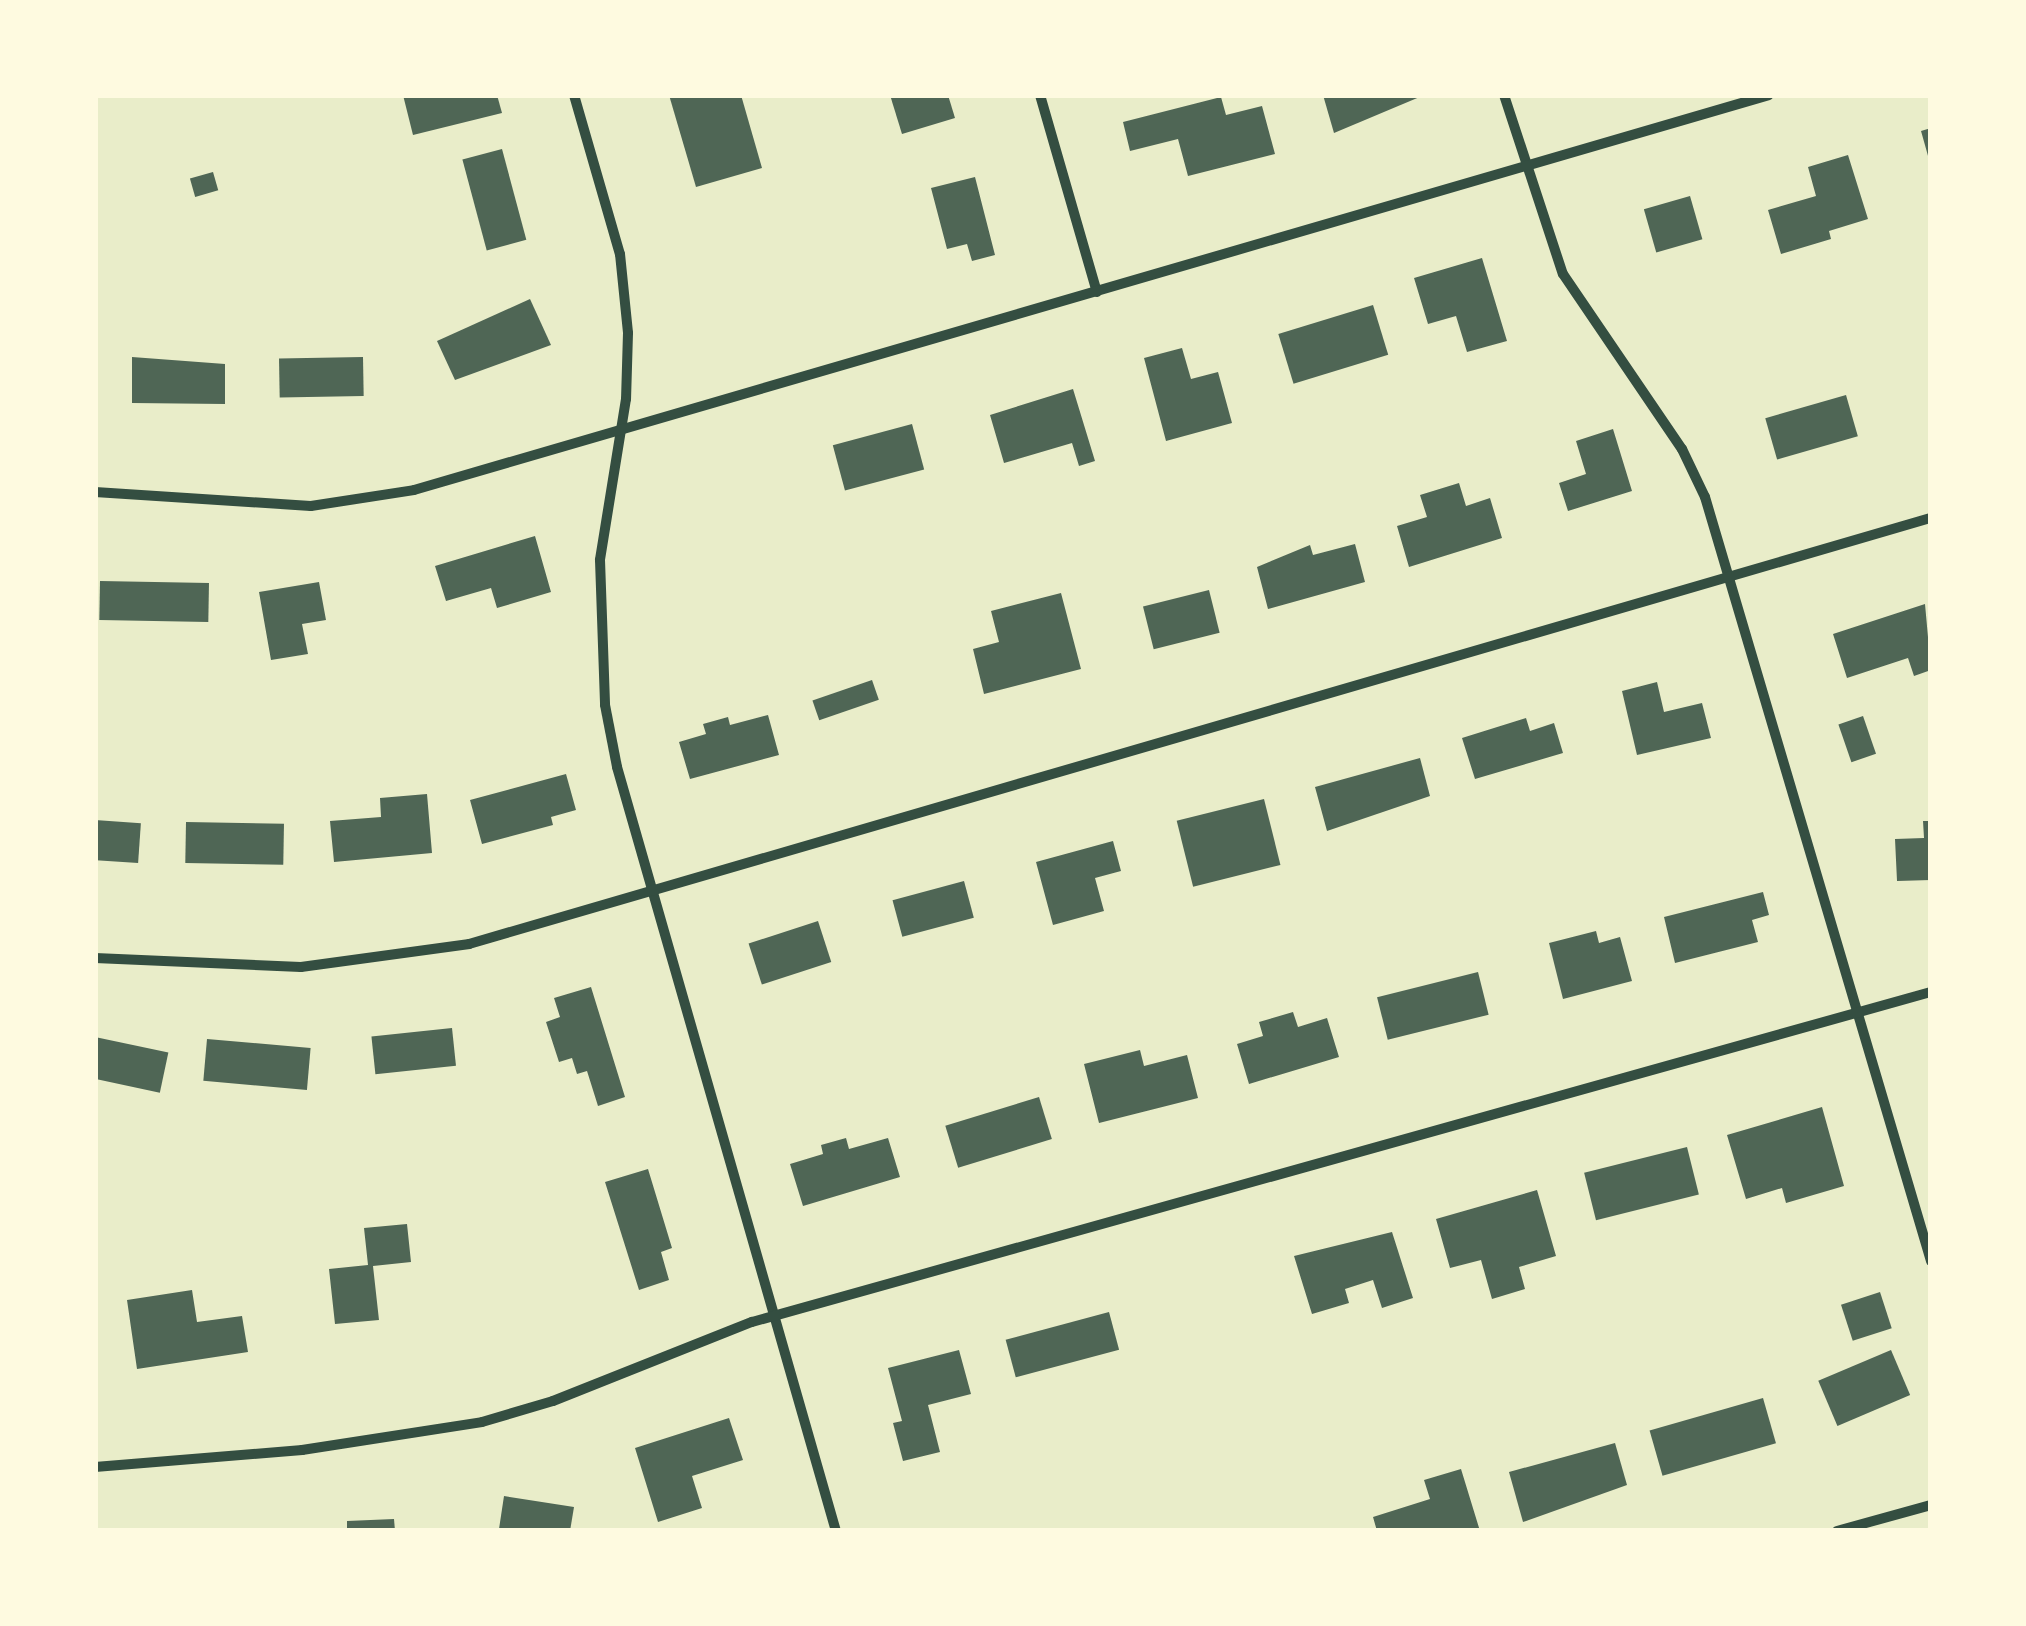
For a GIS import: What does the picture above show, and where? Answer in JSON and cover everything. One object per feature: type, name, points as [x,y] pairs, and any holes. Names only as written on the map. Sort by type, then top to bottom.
[{"type":"street","points":[[574,95],[626,291],[621,432],[600,560],[599,654],[617,767],[836,1531]]},
{"type":"street","points":[[1040,95],[1098,292]]},
{"type":"street","points":[[1504,95],[1563,274],[1682,449],[1731,577],[1931,1261]]},
{"type":"street","points":[[95,492],[228,505],[346,503],[621,432],[1770,95]]},
{"type":"street","points":[[95,958],[301,968],[469,944],[1931,518]]},
{"type":"street","points":[[95,1466],[302,1450],[463,1426],[553,1401],[776,1315],[1931,992]]},
{"type":"street","points":[[1837,1531],[1931,1505]]},
{"type":"building","points":[[403,95],[497,95],[502,113],[413,135]]},
{"type":"building","points":[[669,95],[741,95],[762,168],[696,187]]},
{"type":"building","points":[[890,95],[948,95],[955,118],[902,134]]},
{"type":"building","points":[[1323,95],[1422,95],[1422,96],[1334,133]]},
{"type":"building","points":[[1221,97],[1226,115],[1262,106],[1275,154],[1188,176],[1178,139],[1130,151],[1123,122]]},
{"type":"building","points":[[1931,128],[1931,162],[1930,163],[1921,131]]},
{"type":"building","points":[[502,149],[526,240],[487,250],[462,160]]},
{"type":"building","points":[[1848,155],[1868,219],[1829,231],[1831,239],[1781,254],[1768,210],[1816,196],[1808,167]]},
{"type":"building","points":[[213,172],[218,190],[195,197],[190,179]]},
{"type":"building","points":[[975,177],[995,255],[972,261],[967,244],[947,249],[931,188]]},
{"type":"building","points":[[1690,196],[1702,239],[1656,252],[1644,209]]},
{"type":"building","points":[[1482,258],[1507,341],[1467,352],[1456,316],[1428,324],[1414,278]]},
{"type":"building","points":[[530,299],[551,345],[455,380],[437,341]]},
{"type":"building","points":[[1373,305],[1388,355],[1294,384],[1278,334]]},
{"type":"building","points":[[1182,348],[1191,379],[1218,372],[1232,423],[1166,441],[1144,358]]},
{"type":"building","points":[[132,357],[225,364],[225,404],[132,403]]},
{"type":"building","points":[[363,357],[364,396],[280,397],[279,358]]},
{"type":"building","points":[[1073,389],[1095,461],[1079,466],[1072,443],[1004,463],[990,415]]},
{"type":"building","points":[[1846,395],[1858,436],[1777,459],[1765,418]]},
{"type":"building","points":[[912,424],[924,469],[845,491],[833,445]]},
{"type":"building","points":[[1613,429],[1632,491],[1568,511],[1559,483],[1586,474],[1576,441]]},
{"type":"building","points":[[1459,483],[1466,506],[1490,498],[1502,538],[1409,567],[1397,526],[1427,517],[1420,495]]},
{"type":"building","points":[[535,536],[551,592],[497,608],[491,588],[446,601],[435,566]]},
{"type":"building","points":[[1355,544],[1365,582],[1268,609],[1257,567],[1310,545],[1313,555]]},
{"type":"building","points":[[100,581],[209,583],[208,622],[99,620]]},
{"type":"building","points":[[319,582],[326,620],[302,624],[308,654],[271,660],[259,592]]},
{"type":"building","points":[[1209,590],[1220,633],[1154,649],[1143,606]]},
{"type":"building","points":[[1061,593],[1081,669],[984,694],[973,649],[999,642],[991,611]]},
{"type":"building","points":[[1925,604],[1931,670],[1914,676],[1908,658],[1847,678],[1833,634]]},
{"type":"building","points":[[872,680],[879,700],[819,720],[812,701]]},
{"type":"building","points":[[1657,682],[1664,712],[1702,703],[1711,738],[1637,755],[1622,691]]},
{"type":"building","points":[[768,715],[779,755],[690,779],[679,742],[706,734],[703,724],[728,717],[730,725]]},
{"type":"building","points":[[1863,716],[1876,754],[1851,762],[1838,724]]},
{"type":"building","points":[[1526,718],[1530,731],[1554,723],[1563,753],[1475,779],[1462,738]]},
{"type":"building","points":[[1420,758],[1430,796],[1327,831],[1315,787]]},
{"type":"building","points":[[566,774],[576,810],[551,817],[553,825],[482,844],[470,800]]},
{"type":"building","points":[[427,794],[432,853],[334,862],[330,821],[381,817],[380,798]]},
{"type":"building","points":[[1264,799],[1280,865],[1193,887],[1177,821]]},
{"type":"building","points":[[95,820],[141,823],[138,863],[95,860]]},
{"type":"building","points":[[1923,821],[1931,821],[1931,880],[1897,881],[1895,839],[1924,838]]},
{"type":"building","points":[[186,822],[284,824],[283,865],[185,863]]},
{"type":"building","points":[[1113,841],[1121,871],[1095,878],[1104,911],[1053,925],[1036,862]]},
{"type":"building","points":[[964,881],[974,918],[902,937],[893,900]]},
{"type":"building","points":[[1763,892],[1769,915],[1752,920],[1758,942],[1675,963],[1664,917]]},
{"type":"building","points":[[818,921],[831,962],[762,984],[749,944]]},
{"type":"building","points":[[1596,931],[1599,943],[1620,937],[1632,981],[1563,999],[1549,943]]},
{"type":"building","points":[[1478,972],[1489,1015],[1388,1040],[1377,997]]},
{"type":"building","points":[[591,987],[625,1097],[598,1106],[587,1071],[577,1074],[572,1058],[559,1062],[546,1022],[560,1017],[554,998]]},
{"type":"building","points":[[1293,1012],[1298,1027],[1327,1018],[1339,1057],[1249,1084],[1237,1044],[1263,1036],[1259,1022]]},
{"type":"building","points":[[452,1028],[456,1066],[375,1074],[371,1036]]},
{"type":"building","points":[[95,1037],[168,1053],[160,1093],[95,1079]]},
{"type":"building","points":[[207,1039],[311,1048],[307,1090],[203,1081]]},
{"type":"building","points":[[1140,1050],[1144,1066],[1187,1055],[1198,1098],[1099,1123],[1084,1064]]},
{"type":"building","points":[[1039,1097],[1052,1139],[958,1168],[945,1126]]},
{"type":"building","points":[[1822,1107],[1844,1186],[1786,1203],[1782,1188],[1746,1199],[1727,1135]]},
{"type":"building","points":[[846,1138],[849,1149],[888,1138],[900,1177],[803,1206],[790,1164],[823,1154],[821,1145]]},
{"type":"building","points":[[1687,1147],[1699,1195],[1596,1220],[1584,1173]]},
{"type":"building","points":[[648,1169],[672,1248],[661,1252],[669,1280],[639,1290],[605,1182]]},
{"type":"building","points":[[1537,1190],[1556,1256],[1519,1267],[1525,1289],[1492,1299],[1481,1260],[1450,1268],[1436,1219]]},
{"type":"building","points":[[407,1224],[411,1262],[373,1266],[379,1320],[335,1324],[329,1269],[368,1265],[364,1228]]},
{"type":"building","points":[[1392,1232],[1413,1298],[1382,1308],[1373,1280],[1345,1289],[1349,1303],[1312,1314],[1294,1256]]},
{"type":"building","points":[[192,1290],[197,1322],[242,1316],[248,1352],[137,1369],[127,1300]]},
{"type":"building","points":[[1880,1292],[1892,1328],[1853,1341],[1841,1305]]},
{"type":"building","points":[[1109,1312],[1119,1350],[1016,1377],[1006,1340]]},
{"type":"building","points":[[959,1350],[971,1394],[928,1405],[940,1452],[903,1461],[893,1423],[902,1421],[888,1368]]},
{"type":"building","points":[[1891,1350],[1910,1395],[1837,1426],[1818,1381]]},
{"type":"building","points":[[1763,1398],[1776,1443],[1663,1476],[1650,1431]]},
{"type":"building","points":[[729,1418],[743,1460],[692,1476],[702,1508],[658,1522],[635,1448]]},
{"type":"building","points":[[1615,1443],[1627,1485],[1523,1522],[1509,1472]]},
{"type":"building","points":[[1461,1469],[1480,1531],[1377,1531],[1373,1517],[1430,1499],[1424,1480]]},
{"type":"building","points":[[504,1496],[574,1507],[570,1531],[499,1529]]},
{"type":"building","points":[[394,1519],[395,1531],[347,1531],[347,1521]]}]
